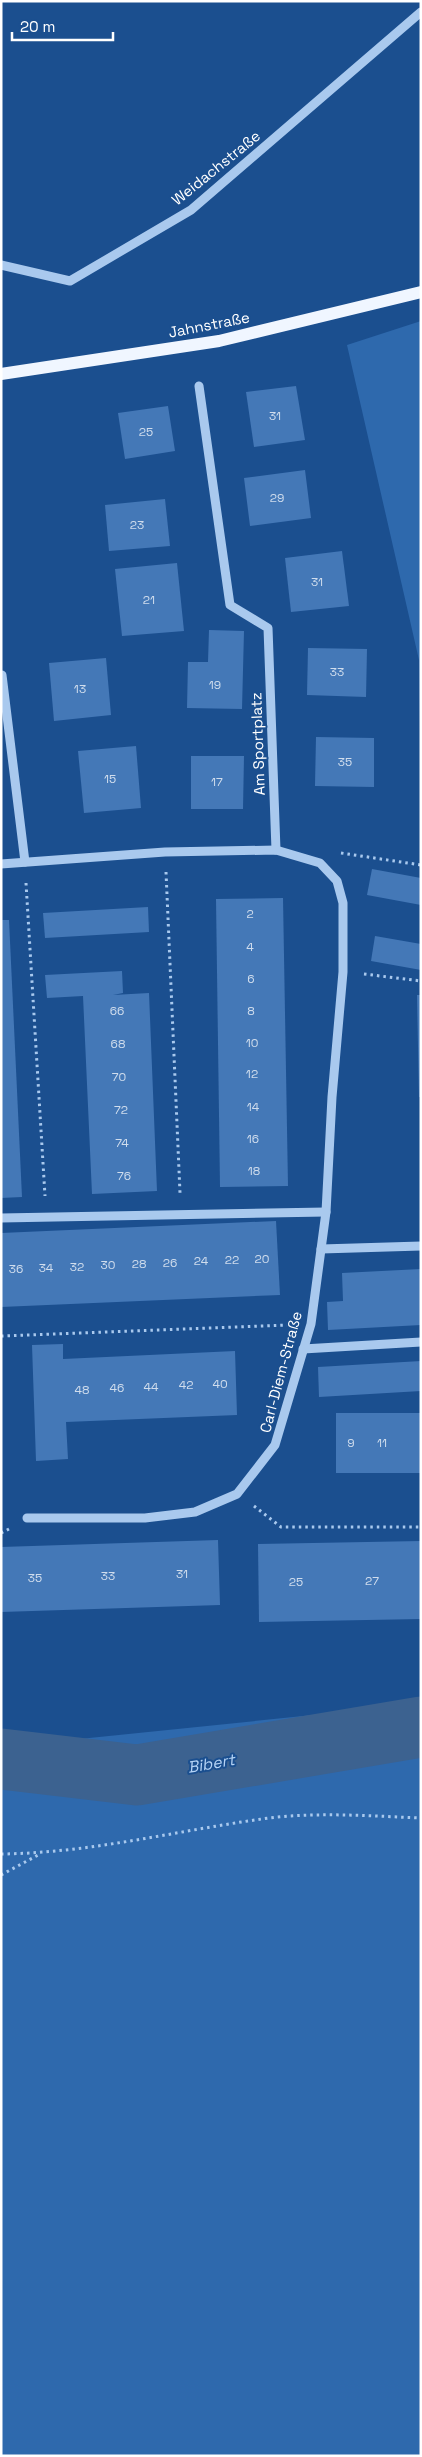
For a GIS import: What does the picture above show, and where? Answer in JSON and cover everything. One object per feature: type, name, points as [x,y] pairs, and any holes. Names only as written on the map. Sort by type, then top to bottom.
[{"type":"main road","name":"Jahnstraße","points":[[1,374],[219,341],[421,292]]},
{"type":"street","name":"Weidachstraße","points":[[1,265],[70,282],[191,210],[421,12]]},
{"type":"street","name":"Am Sportplatz","points":[[199,386],[230,605],[268,628],[276,850]]},
{"type":"street","points":[[2,675],[25,862]]},
{"type":"street","points":[[1,864],[165,852],[276,850]]},
{"type":"street","name":"Carl-Diem-Straße","points":[[27,1518],[145,1518],[195,1512],[237,1494],[276,1445],[310,1324],[326,1212],[332,1097],[343,972],[343,903],[337,881],[320,863],[276,850]]},
{"type":"street","points":[[1,1218],[326,1212]]},
{"type":"street","points":[[321,1249],[421,1246]]},
{"type":"street","points":[[303,1349],[421,1342]]},
{"type":"path","points":[[165,852],[181,1214]]},
{"type":"path","points":[[332,852],[351,853],[421,865]]},
{"type":"path","points":[[25,862],[46,1217]]},
{"type":"path","points":[[343,972],[421,981]]},
{"type":"path","points":[[1,1336],[310,1324]]},
{"type":"path","points":[[237,1494],[281,1527],[421,1527]]},
{"type":"path","points":[[1,1854],[41,1854],[135,1842],[270,1818],[334,1814],[421,1818]]},
{"type":"path","points":[[1,1875],[41,1854]]},
{"type":"shaded area","points":[[421,321],[421,800],[419,660],[347,345]]},
{"type":"shaded area","points":[[421,1704],[421,2456],[1,2456],[1,1747]]},
{"type":"building","points":[[296,386],[305,440],[254,447],[246,392]]},
{"type":"building","points":[[168,406],[175,451],[125,459],[118,413]]},
{"type":"building","points":[[305,470],[311,518],[250,526],[244,478]]},
{"type":"building","points":[[165,499],[170,546],[109,551],[105,505]]},
{"type":"building","points":[[342,551],[349,606],[291,612],[285,558]]},
{"type":"building","points":[[177,563],[184,631],[122,636],[115,569]]},
{"type":"building","points":[[209,630],[244,631],[242,709],[187,708],[188,662],[208,662]]},
{"type":"building","points":[[308,648],[367,649],[366,697],[307,695]]},
{"type":"building","points":[[106,658],[111,715],[54,721],[49,663]]},
{"type":"building","points":[[316,737],[374,738],[374,787],[315,786]]},
{"type":"building","points":[[136,746],[141,808],[84,813],[78,751]]},
{"type":"building","points":[[191,756],[244,756],[243,809],[191,809]]},
{"type":"building","points":[[372,869],[421,878],[421,905],[367,895]]},
{"type":"building","points":[[283,898],[288,1186],[220,1187],[216,899]]},
{"type":"building","points":[[148,907],[149,932],[45,938],[43,913]]},
{"type":"building","points":[[1,920],[9,920],[22,1197],[1,1198]]},
{"type":"building","points":[[375,936],[421,944],[421,970],[371,961]]},
{"type":"building","points":[[122,971],[123,993],[113,995],[149,993],[157,1191],[92,1194],[83,996],[47,998],[45,975]]},
{"type":"building","points":[[417,995],[421,995],[421,1097],[419,1097]]},
{"type":"building","points":[[276,1221],[280,1295],[1,1307],[1,1233]]},
{"type":"building","points":[[421,1269],[421,1325],[328,1330],[327,1302],[343,1301],[342,1273]]},
{"type":"building","points":[[63,1344],[63,1359],[235,1351],[237,1415],[66,1422],[68,1459],[36,1461],[32,1345]]},
{"type":"building","points":[[421,1361],[421,1391],[319,1397],[318,1367]]},
{"type":"building","points":[[336,1413],[421,1413],[421,1473],[336,1473]]},
{"type":"building","points":[[218,1540],[220,1605],[1,1612],[1,1547]]},
{"type":"building","points":[[421,1541],[421,1619],[259,1622],[258,1544]]},
{"type":"waterway","name":"Bibert","points":[[1,1759],[137,1775],[421,1727]]}]
